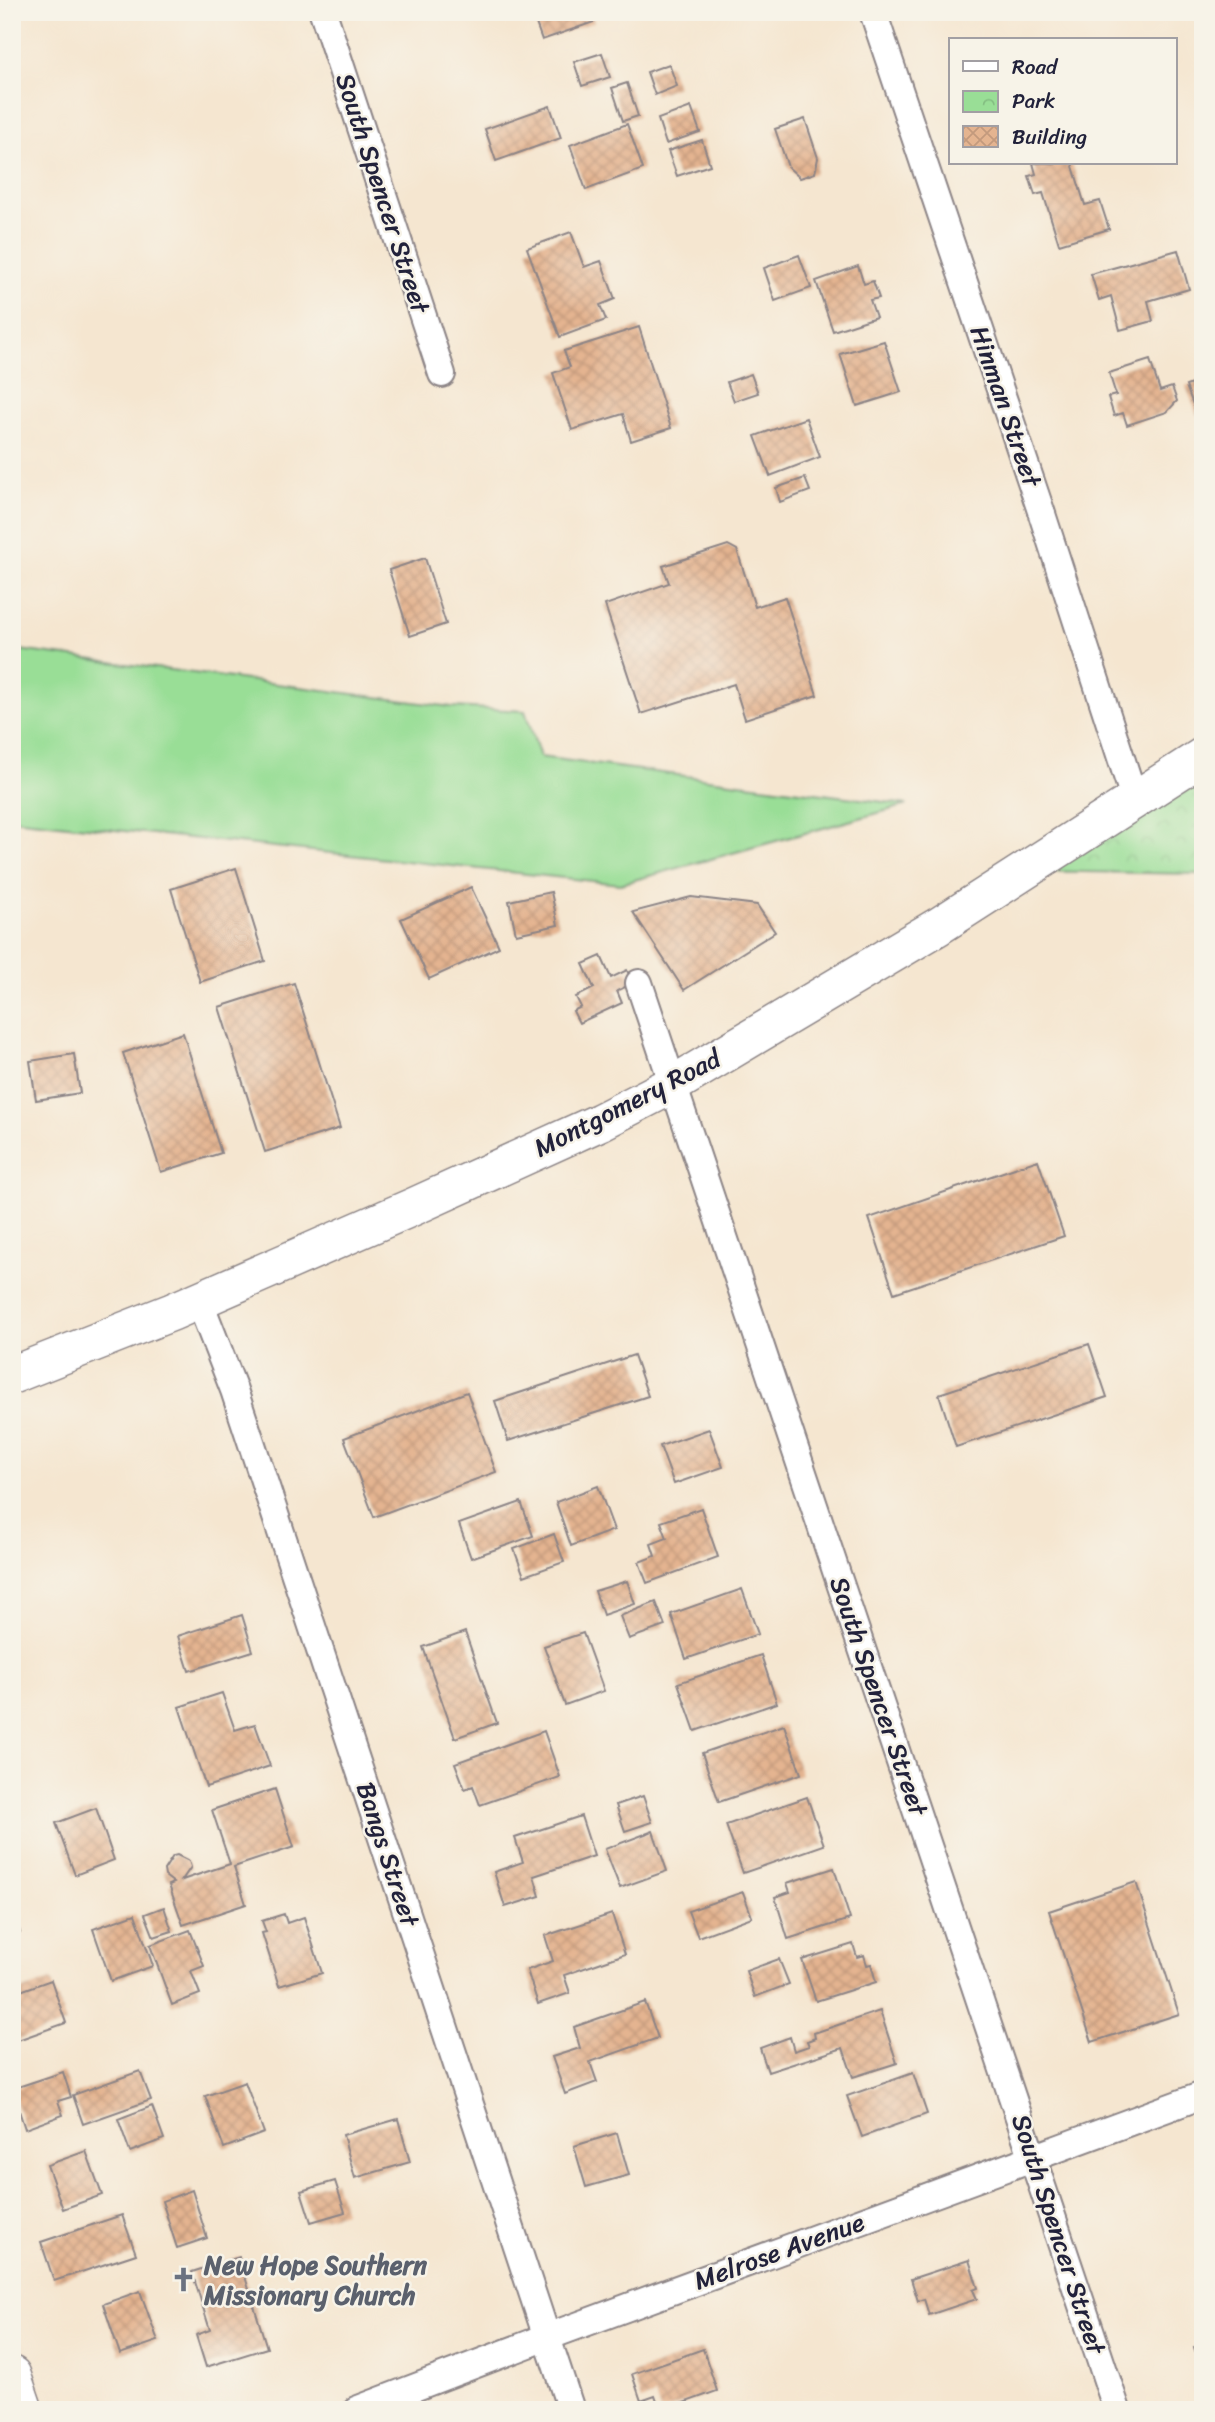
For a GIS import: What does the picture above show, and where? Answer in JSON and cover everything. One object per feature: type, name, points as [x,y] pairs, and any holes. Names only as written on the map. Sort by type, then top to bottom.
[{"type":"street","name":"South Spencer Street","points":[[323,12],[442,374]]},
{"type":"street","name":"Hinman Street","points":[[873,12],[1037,498],[1135,801]]},
{"type":"street","name":"Montgomery Road","points":[[12,1376],[199,1300],[428,1200],[600,1122],[674,1084],[939,926],[1203,756]]},
{"type":"street","name":"South Spencer Street","points":[[639,983],[1117,2410]]},
{"type":"street","name":"Bangs Street","points":[[199,1300],[234,1390],[571,2410]]},
{"type":"street","name":"Melrose Avenue","points":[[356,2410],[1203,2095]]},
{"type":"street","points":[[12,2375],[23,2410]]},
{"type":"green space","points":[[12,649],[452,707],[525,711],[540,757],[907,805],[620,884],[12,819]]},
{"type":"green space","points":[[1203,756],[1203,874],[1026,871]]},
{"type":"building","points":[[532,12],[590,12],[594,22],[542,40]]},
{"type":"building","points":[[602,53],[610,77],[582,86],[574,62]]},
{"type":"building","points":[[669,64],[677,86],[655,95],[647,72]]},
{"type":"building","points":[[627,83],[638,116],[623,121],[612,88]]},
{"type":"building","points":[[550,106],[561,138],[496,161],[485,129]]},
{"type":"building","points":[[691,107],[700,132],[666,144],[658,119]]},
{"type":"building","points":[[805,119],[818,158],[815,173],[800,178],[788,167],[775,129]]},
{"type":"building","points":[[627,124],[643,169],[586,190],[570,145]]},
{"type":"building","points":[[702,140],[710,165],[677,176],[668,151]]},
{"type":"building","points":[[1033,164],[1072,164],[1085,205],[1100,201],[1109,229],[1059,244],[1043,193],[1035,195],[1029,176],[1036,174]]},
{"type":"building","points":[[571,232],[584,267],[601,261],[615,299],[600,305],[606,320],[560,337],[527,248]]},
{"type":"building","points":[[1178,250],[1189,289],[1148,301],[1153,321],[1120,330],[1111,296],[1099,300],[1091,274]]},
{"type":"building","points":[[799,255],[811,288],[775,301],[764,268]]},
{"type":"building","points":[[858,266],[864,284],[873,281],[879,298],[870,300],[876,317],[833,331],[816,281]]},
{"type":"building","points":[[639,327],[671,428],[631,441],[623,414],[572,430],[553,373],[570,367],[564,351]]},
{"type":"building","points":[[884,341],[901,392],[857,406],[840,354]]},
{"type":"building","points":[[1150,360],[1160,391],[1172,387],[1177,401],[1167,412],[1127,425],[1123,413],[1114,416],[1108,397],[1116,395],[1109,373]]},
{"type":"building","points":[[751,374],[758,393],[734,401],[727,382]]},
{"type":"building","points":[[1203,380],[1203,413],[1197,415],[1186,386]]},
{"type":"building","points":[[806,418],[820,457],[770,476],[755,436]]},
{"type":"building","points":[[805,478],[810,491],[780,502],[776,488]]},
{"type":"building","points":[[728,545],[737,550],[755,607],[785,597],[817,695],[745,719],[734,684],[641,714],[605,605],[669,583],[663,566]]},
{"type":"building","points":[[425,558],[446,624],[410,636],[389,570]]},
{"type":"building","points":[[236,868],[265,961],[200,982],[171,889]]},
{"type":"building","points":[[471,887],[499,947],[429,979],[401,919]]},
{"type":"building","points":[[551,892],[558,925],[516,934],[509,901]]},
{"type":"building","points":[[691,897],[757,905],[775,932],[684,990],[633,912]]},
{"type":"building","points":[[601,956],[611,978],[627,970],[633,983],[617,991],[622,1003],[579,1023],[573,1011],[581,1007],[576,997],[594,988],[583,964]]},
{"type":"building","points":[[294,983],[340,1128],[265,1152],[219,1007]]},
{"type":"building","points":[[183,1033],[221,1153],[161,1172],[123,1053]]},
{"type":"building","points":[[74,1054],[80,1093],[36,1100],[30,1061]]},
{"type":"building","points":[[1038,1160],[1064,1236],[894,1293],[869,1218]]},
{"type":"building","points":[[1089,1344],[1107,1397],[956,1447],[939,1394]]},
{"type":"building","points":[[634,1355],[648,1396],[508,1441],[495,1401]]},
{"type":"building","points":[[467,1392],[496,1472],[374,1517],[344,1438]]},
{"type":"building","points":[[709,1429],[723,1467],[674,1484],[660,1446]]},
{"type":"building","points":[[598,1486],[614,1530],[571,1546],[556,1502]]},
{"type":"building","points":[[521,1502],[533,1536],[471,1558],[459,1524]]},
{"type":"building","points":[[701,1508],[718,1557],[647,1583],[639,1562],[655,1556],[651,1544],[667,1538],[661,1522]]},
{"type":"building","points":[[554,1534],[564,1562],[524,1576],[514,1549]]},
{"type":"building","points":[[627,1581],[635,1604],[603,1615],[595,1591]]},
{"type":"building","points":[[742,1589],[758,1634],[686,1659],[671,1614]]},
{"type":"building","points":[[656,1602],[665,1626],[629,1639],[620,1616]]},
{"type":"building","points":[[242,1615],[253,1651],[189,1671],[178,1636]]},
{"type":"building","points":[[465,1632],[497,1723],[455,1738],[423,1647]]},
{"type":"building","points":[[583,1633],[604,1691],[565,1705],[544,1646]]},
{"type":"building","points":[[761,1655],[777,1703],[695,1731],[678,1683]]},
{"type":"building","points":[[222,1693],[235,1730],[255,1724],[270,1766],[206,1787],[179,1707]]},
{"type":"building","points":[[784,1725],[801,1774],[719,1802],[702,1753]]},
{"type":"building","points":[[544,1731],[560,1777],[480,1805],[473,1786],[465,1789],[455,1763]]},
{"type":"building","points":[[275,1789],[294,1847],[234,1867],[246,1904],[183,1925],[169,1885],[174,1883],[165,1876],[164,1870],[173,1856],[177,1855],[189,1861],[191,1867],[182,1880],[230,1864],[212,1810]]},
{"type":"building","points":[[643,1796],[652,1822],[625,1831],[616,1805]]},
{"type":"building","points":[[807,1797],[824,1845],[743,1873],[726,1825]]},
{"type":"building","points":[[96,1808],[114,1860],[75,1875],[56,1823]]},
{"type":"building","points":[[581,1816],[594,1856],[534,1876],[540,1896],[505,1907],[494,1872],[523,1862],[515,1838]]},
{"type":"building","points":[[653,1831],[667,1871],[620,1888],[605,1849]]},
{"type":"building","points":[[834,1868],[850,1919],[788,1939],[775,1897],[790,1892],[787,1883]]},
{"type":"building","points":[[1136,1882],[1179,2014],[1092,2042],[1049,1911]]},
{"type":"building","points":[[743,1892],[752,1917],[698,1937],[688,1911]]},
{"type":"building","points":[[164,1907],[172,1931],[154,1937],[145,1914]]},
{"type":"building","points":[[12,1911],[20,1932],[12,1935]]},
{"type":"building","points":[[135,1914],[153,1966],[111,1981],[93,1929]]},
{"type":"building","points":[[284,1914],[287,1923],[304,1917],[322,1973],[279,1986],[262,1933],[266,1932],[262,1921]]},
{"type":"building","points":[[612,1914],[625,1954],[564,1975],[570,1993],[538,2004],[527,1970],[553,1961],[545,1936]]},
{"type":"building","points":[[190,1930],[204,1966],[191,1971],[200,1994],[172,2005],[150,1945]]},
{"type":"building","points":[[853,1944],[857,1957],[864,1955],[867,1965],[871,1964],[876,1982],[816,2001],[802,1960]]},
{"type":"building","points":[[779,1959],[789,1984],[755,1997],[746,1971]]},
{"type":"building","points":[[51,1980],[66,2023],[12,2042],[12,1994]]},
{"type":"building","points":[[645,2002],[658,2038],[590,2062],[597,2082],[565,2094],[552,2057],[580,2048],[574,2027]]},
{"type":"building","points":[[880,2011],[897,2063],[853,2077],[843,2048],[768,2072],[760,2048],[790,2037],[794,2051],[809,2046],[807,2041],[815,2038],[814,2033]]},
{"type":"building","points":[[140,2071],[151,2100],[83,2124],[73,2095]]},
{"type":"building","points":[[63,2072],[71,2097],[58,2101],[63,2115],[25,2129],[12,2089]]},
{"type":"building","points":[[913,2073],[927,2114],[862,2137],[847,2096]]},
{"type":"building","points":[[245,2082],[264,2133],[224,2148],[205,2096]]},
{"type":"building","points":[[152,2106],[164,2139],[130,2152],[118,2119]]},
{"type":"building","points":[[398,2119],[410,2162],[355,2178],[343,2135]]},
{"type":"building","points":[[617,2133],[629,2175],[586,2187],[574,2146]]},
{"type":"building","points":[[86,2151],[102,2195],[63,2209],[47,2165]]},
{"type":"building","points":[[335,2181],[345,2212],[311,2222],[301,2191]]},
{"type":"building","points":[[192,2190],[207,2238],[177,2248],[162,2201]]},
{"type":"building","points":[[122,2215],[136,2254],[54,2281],[41,2242]]},
{"type":"building","points":[[239,2257],[267,2348],[206,2367],[196,2335],[210,2330],[192,2272]]},
{"type":"building","points":[[969,2260],[978,2288],[973,2290],[977,2299],[929,2315],[924,2299],[918,2301],[911,2279]]},
{"type":"building","points":[[140,2291],[158,2341],[120,2354],[103,2304]]},
{"type":"building","points":[[1203,2345],[1203,2373],[1202,2373],[1194,2347]]},
{"type":"building","points":[[703,2349],[717,2391],[664,2410],[660,2410],[655,2396],[641,2401],[632,2374]]},
{"type":"place","name":"New Hope Southern Missionary Church","points":[[184,2280]]}]
